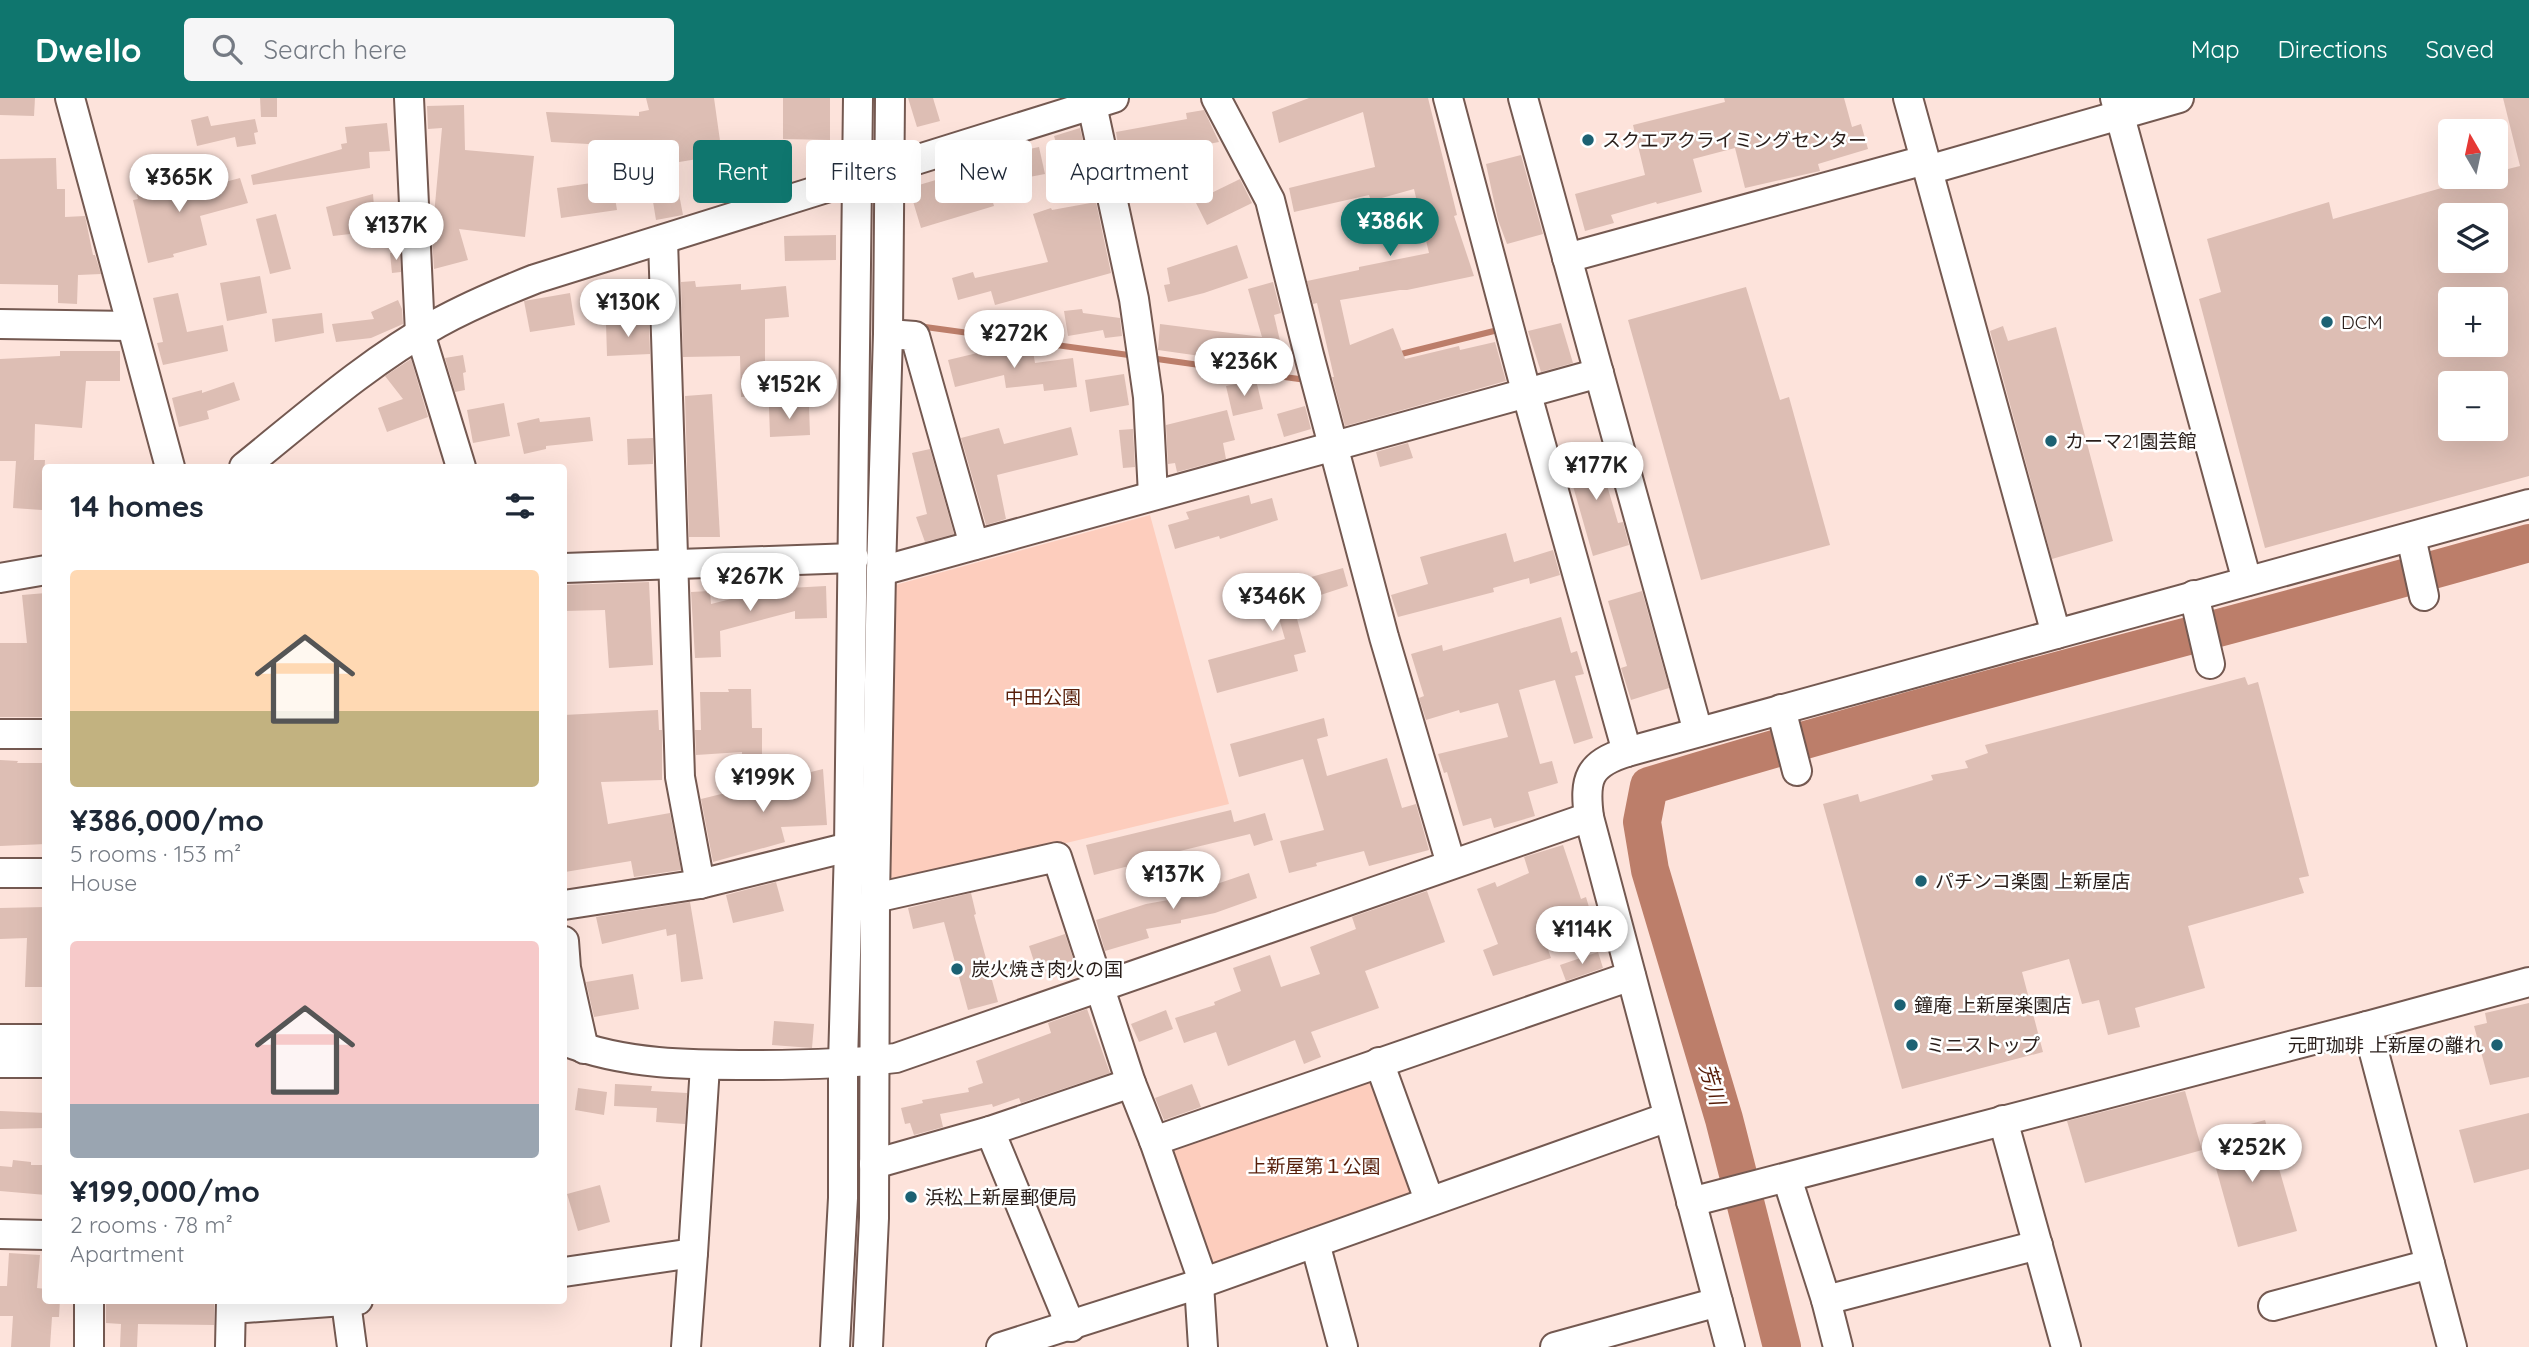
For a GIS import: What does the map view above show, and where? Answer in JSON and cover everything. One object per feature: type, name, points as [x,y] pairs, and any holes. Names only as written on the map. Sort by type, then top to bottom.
[{"type":"street","points":[[70,98],[169,464]]},
{"type":"street","points":[[409,98],[420,333],[460,464]]},
{"type":"street","points":[[858,98],[858,140]]},
{"type":"street","points":[[889,140],[890,98]]},
{"type":"street","points":[[1216,98],[1270,200],[1308,355],[1384,637],[1451,864]]},
{"type":"street","points":[[1448,98],[1526,391],[1627,752]]},
{"type":"street","points":[[1523,98],[1698,732]]},
{"type":"street","points":[[1908,98],[2056,634]]},
{"type":"street","points":[[1567,258],[1926,165],[2118,106],[2179,98]]},
{"type":"street","points":[[921,159],[1103,101],[1144,372],[1153,495]]},
{"type":"street","points":[[2118,106],[2247,580]]},
{"type":"street","points":[[248,464],[360,376],[420,333],[506,290],[806,194]]},
{"type":"street","points":[[835,1347],[843,1198],[858,203]]},
{"type":"street","points":[[868,1347],[874,1217],[875,898],[888,334],[888,203]]},
{"type":"street","points":[[663,240],[680,777],[700,884]]},
{"type":"street","points":[[0,324],[131,326]]},
{"type":"street","points":[[888,334],[915,336],[974,545]]},
{"type":"street","points":[[881,571],[1599,373]]},
{"type":"street","points":[[1730,1347],[1718,1302],[1699,1201],[1668,1117],[1589,817],[1587,787],[1593,771],[1604,761],[1627,752],[1698,732],[1782,715],[2056,634],[2196,602],[2247,580],[2413,544],[2529,504]]},
{"type":"street","points":[[2413,544],[2424,596]]},
{"type":"street","points":[[567,568],[853,558]]},
{"type":"street","points":[[0,578],[42,571]]},
{"type":"street","points":[[2196,602],[2210,664]]},
{"type":"street","points":[[1782,715],[1797,771]]},
{"type":"street","points":[[0,734],[42,734]]},
{"type":"street","points":[[567,978],[574,1045],[629,1059],[705,1066],[843,1063],[896,1058],[1589,817]]},
{"type":"street","points":[[567,905],[700,884],[849,847]]},
{"type":"street","points":[[875,898],[1057,857],[1131,1083],[1154,1141],[1201,1283],[1203,1347]]},
{"type":"street","points":[[0,873],[42,873]]},
{"type":"street","points":[[1154,1141],[1630,975]]},
{"type":"street","points":[[1699,1201],[2529,982]]},
{"type":"street","points":[[2367,1026],[2452,1347]]},
{"type":"street","points":[[0,1040],[42,1039]]},
{"type":"street","points":[[1380,1062],[1429,1200]]},
{"type":"street","points":[[0,1063],[42,1063]]},
{"type":"street","points":[[686,1347],[705,1066]]},
{"type":"street","points":[[874,1164],[990,1131],[1131,1083]]},
{"type":"street","points":[[1001,1347],[1201,1283],[1668,1117]]},
{"type":"street","points":[[2003,1120],[2066,1347]]},
{"type":"street","points":[[990,1131],[1070,1327]]},
{"type":"street","points":[[1779,1180],[1826,1300],[1838,1347]]},
{"type":"street","points":[[0,1234],[42,1235]]},
{"type":"street","points":[[1315,1243],[1343,1347]]},
{"type":"street","points":[[1826,1300],[2038,1245]]},
{"type":"street","points":[[567,1272],[693,1254]]},
{"type":"street","points":[[2273,1306],[2430,1264]]},
{"type":"street","points":[[1555,1347],[1718,1302]]},
{"type":"street","points":[[89,1304],[89,1347]]},
{"type":"street","points":[[230,1347],[231,1305],[261,1304]]},
{"type":"street","points":[[352,1304],[352,1347]]},
{"type":"green space","name":"中田公園","points":[[1150,515],[1229,804],[883,887],[888,587]]},
{"type":"green space","name":"上新屋第１公園","points":[[1370,1079],[1413,1196],[1210,1270],[1167,1153]]},
{"type":"building","points":[[0,98],[35,98],[34,116],[0,115]]},
{"type":"building","points":[[260,98],[277,98],[277,117],[261,117]]},
{"type":"building","points":[[646,98],[714,98],[720,140],[693,140],[693,160],[679,162],[679,140],[588,140],[588,144],[551,142],[546,112],[639,116],[639,112],[649,110]]},
{"type":"building","points":[[783,98],[830,98],[830,140],[783,139]]},
{"type":"building","points":[[908,98],[933,98],[940,121],[917,127]]},
{"type":"building","points":[[1309,98],[1428,98],[1457,215],[1454,216],[1474,276],[1340,300],[1350,345],[1393,328],[1405,359],[1459,346],[1460,350],[1495,342],[1506,381],[1345,426],[1317,303],[1313,304],[1307,281],[1429,253],[1414,189],[1371,201],[1369,195],[1294,212],[1289,188],[1375,167],[1363,112],[1279,143],[1272,112]]},
{"type":"building","points":[[1724,98],[1844,98],[1852,127],[1861,124],[1868,149],[1818,164],[1820,171],[1745,188],[1735,148],[1693,159],[1702,192],[1611,215],[1614,223],[1585,231],[1575,194],[1645,175],[1633,125],[1725,102]]},
{"type":"building","name":"DCM","points":[[2503,98],[2529,98],[2529,476],[2265,548],[2199,299],[2221,292],[2207,239],[2329,202],[2333,219],[2438,189],[2508,189],[2508,169],[2520,166]]},
{"type":"building","points":[[464,105],[465,150],[534,156],[525,237],[459,229],[468,260],[434,269],[432,237],[442,128],[428,129],[427,106]]},
{"type":"building","points":[[1204,110],[1219,142],[1117,140],[1116,132],[1187,119],[1186,113]]},
{"type":"building","points":[[208,116],[211,126],[255,119],[258,132],[254,133],[256,144],[237,147],[235,137],[197,146],[191,120]]},
{"type":"building","points":[[387,123],[390,151],[369,152],[370,168],[253,185],[251,175],[342,149],[341,144],[347,143],[345,127]]},
{"type":"building","points":[[1080,128],[1083,140],[1055,140],[1054,136]]},
{"type":"building","points":[[1039,147],[1045,174],[1032,177],[1032,148]]},
{"type":"building","points":[[1521,155],[1543,234],[1507,244],[1498,220],[1486,164]]},
{"type":"building","points":[[56,158],[57,189],[65,189],[65,217],[85,216],[93,255],[101,274],[78,275],[77,304],[58,303],[58,285],[0,284],[0,159]]},
{"type":"building","points":[[154,169],[160,193],[182,187],[184,193],[240,178],[248,203],[200,216],[207,245],[148,263],[133,200],[138,199],[132,175]]},
{"type":"building","points":[[1240,179],[1252,203],[1207,225],[1196,203],[1213,203],[1213,192]]},
{"type":"building","points":[[935,180],[935,203],[993,203],[994,206],[921,228],[914,203],[921,203],[921,184]]},
{"type":"building","points":[[588,183],[588,203],[616,203],[617,210],[561,218],[557,188]]},
{"type":"building","points":[[373,194],[376,231],[333,236],[326,207]]},
{"type":"building","points":[[679,194],[683,215],[656,220],[653,203],[679,203]]},
{"type":"building","points":[[1096,203],[1111,273],[995,305],[991,291],[958,300],[952,278],[973,272],[975,278],[1048,262],[1033,214],[1051,208]]},
{"type":"building","points":[[276,214],[291,269],[270,274],[256,219]]},
{"type":"building","points":[[836,235],[836,260],[785,261],[784,236]]},
{"type":"building","points":[[1237,245],[1248,278],[1168,302],[1164,285],[1170,284],[1167,268]]},
{"type":"building","points":[[400,252],[401,272],[392,273],[390,253]]},
{"type":"building","points":[[260,276],[267,313],[227,321],[220,283]]},
{"type":"building","points":[[695,281],[696,287],[741,284],[741,290],[786,286],[789,317],[765,319],[765,378],[768,396],[741,397],[740,356],[683,357],[681,282]]},
{"type":"building","points":[[1273,282],[1281,313],[1274,315],[1284,358],[1257,364],[1158,350],[1160,324],[1262,337],[1248,289]]},
{"type":"building","points":[[1746,287],[1780,400],[1789,397],[1830,545],[1701,580],[1628,320]]},
{"type":"building","points":[[178,293],[187,332],[223,325],[228,351],[163,365],[157,343],[163,342],[153,298]]},
{"type":"building","points":[[570,293],[575,325],[530,332],[524,301]]},
{"type":"building","points":[[398,300],[403,324],[371,338],[336,342],[332,324],[374,319],[371,312]]},
{"type":"building","points":[[1082,309],[1083,313],[1120,318],[1122,336],[1105,338],[1103,330],[1068,336],[1064,311]]},
{"type":"building","points":[[322,313],[324,333],[275,342],[272,319]]},
{"type":"building","points":[[649,321],[650,354],[607,356],[606,323]]},
{"type":"building","points":[[1561,323],[1573,363],[1541,372],[1528,331]]},
{"type":"building","name":"カーマ21園芸館","points":[[2003,326],[2008,341],[2056,327],[2113,541],[2052,559],[1990,331]]},
{"type":"building","points":[[990,350],[991,356],[1033,351],[1035,363],[1073,358],[1077,387],[1044,391],[1043,384],[1006,388],[1004,375],[955,387],[948,360]]},
{"type":"building","points":[[60,351],[120,351],[120,381],[86,381],[82,428],[35,424],[34,460],[45,460],[45,464],[42,464],[42,510],[13,508],[16,461],[0,461],[0,359],[60,356]]},
{"type":"building","points":[[463,355],[465,390],[455,392],[445,358]]},
{"type":"building","points":[[411,359],[428,417],[387,432],[378,408],[403,399],[385,376]]},
{"type":"building","points":[[1124,374],[1129,405],[1090,412],[1085,380]]},
{"type":"building","points":[[1256,380],[1263,409],[1233,416],[1226,386]]},
{"type":"building","points":[[234,382],[240,400],[207,411],[209,419],[179,427],[172,398],[202,390],[202,393]]},
{"type":"building","points":[[712,394],[720,537],[689,537],[685,396]]},
{"type":"building","points":[[504,403],[510,436],[473,443],[467,410]]},
{"type":"building","points":[[809,406],[810,435],[770,437],[769,407]]},
{"type":"building","points":[[1305,406],[1311,429],[1284,437],[1277,414]]},
{"type":"building","points":[[1227,410],[1235,440],[1223,443],[1226,459],[1177,472],[1175,463],[1168,464],[1166,425]]},
{"type":"building","points":[[590,417],[593,441],[546,446],[546,449],[524,454],[517,423],[539,418],[540,422]]},
{"type":"building","points":[[1071,427],[1078,455],[997,475],[1006,519],[986,525],[961,438],[999,428],[1004,444]]},
{"type":"building","points":[[1133,429],[1135,467],[1123,468],[1119,430]]},
{"type":"building","points":[[653,438],[653,464],[628,465],[627,439]]},
{"type":"building","points":[[1408,443],[1413,458],[1380,467],[1376,452]]},
{"type":"building","points":[[1602,448],[1609,473],[1604,475],[1618,523],[1623,522],[1629,545],[1593,556],[1565,458]]},
{"type":"building","points":[[930,449],[954,534],[925,542],[916,517],[927,514],[912,453]]},
{"type":"building","points":[[1249,495],[1251,504],[1272,498],[1278,520],[1220,539],[1219,536],[1175,549],[1168,525],[1189,519],[1186,512]]},
{"type":"building","points":[[1506,533],[1514,562],[1553,550],[1560,575],[1530,584],[1529,578],[1493,588],[1494,592],[1398,617],[1391,595],[1428,584],[1420,557]]},
{"type":"building","points":[[1343,568],[1348,586],[1293,604],[1306,652],[1294,655],[1298,671],[1217,693],[1208,660],[1285,639],[1276,608],[1239,618],[1233,599]]},
{"type":"building","points":[[649,582],[653,665],[609,668],[605,610],[567,611],[567,585]]},
{"type":"building","points":[[826,586],[827,618],[795,619],[795,611],[720,631],[721,657],[695,658],[691,592],[710,591],[711,604],[771,589]]},
{"type":"building","points":[[1642,591],[1669,688],[1631,700],[1621,668],[1627,666],[1608,601]]},
{"type":"building","points":[[42,593],[42,717],[0,717],[0,643],[27,643],[22,595]]},
{"type":"building","points":[[1561,617],[1571,653],[1577,651],[1584,674],[1575,676],[1593,738],[1574,744],[1555,680],[1519,690],[1540,764],[1552,761],[1558,783],[1528,792],[1535,816],[1494,828],[1491,818],[1463,826],[1447,772],[1444,773],[1438,754],[1508,737],[1498,703],[1460,713],[1459,710],[1426,720],[1419,698],[1424,696],[1411,654],[1442,645],[1443,651]]},
{"type":"building","points":[[2245,677],[2248,685],[2258,682],[2309,876],[2299,878],[2304,893],[2188,926],[2205,988],[2135,1008],[2140,1027],[2108,1035],[2099,1000],[2082,1004],[2069,959],[2022,972],[2043,1052],[1902,1089],[1823,804],[1858,794],[1860,802],[1933,780],[1931,775],[1968,768],[1965,761],[1988,753],[1985,745]]},
{"type":"building","points":[[728,689],[751,689],[752,728],[762,728],[762,755],[742,756],[742,752],[696,755],[695,730],[701,730],[700,692],[729,692]]},
{"type":"building","points":[[658,710],[659,730],[662,730],[662,780],[601,782],[608,824],[670,813],[681,870],[634,877],[631,861],[567,872],[567,715]]},
{"type":"building","points":[[1324,718],[1328,736],[1317,739],[1327,776],[1387,758],[1402,808],[1416,804],[1429,850],[1369,866],[1364,851],[1289,873],[1280,841],[1324,830],[1303,759],[1239,777],[1230,744]]},
{"type":"building","points":[[0,760],[42,763],[42,844],[0,846]]},
{"type":"building","points":[[823,769],[827,825],[781,827],[785,842],[713,862],[701,799]]},
{"type":"building","points":[[1231,810],[1234,822],[1265,813],[1273,840],[1254,846],[1250,834],[1094,875],[1086,845]]},
{"type":"building","points":[[1563,845],[1581,899],[1586,897],[1593,921],[1543,935],[1551,958],[1493,976],[1483,950],[1498,944],[1477,889],[1495,882],[1497,887],[1529,873],[1524,857]]},
{"type":"building","points":[[1249,873],[1257,898],[1215,913],[1181,920],[1181,923],[1146,929],[1149,938],[1105,951],[1096,920],[1146,904],[1185,897],[1184,892]]},
{"type":"building","points":[[776,882],[784,911],[733,923],[726,895]]},
{"type":"building","points":[[1427,891],[1445,942],[1365,971],[1379,1008],[1311,1032],[1321,1057],[1304,1064],[1295,1040],[1228,1066],[1216,1032],[1184,1043],[1175,1018],[1215,1005],[1214,1002],[1241,991],[1233,968],[1270,955],[1281,987],[1320,974],[1310,947],[1356,929],[1352,917]]},
{"type":"building","points":[[971,893],[976,914],[974,915],[998,1002],[968,1010],[944,922],[913,929],[908,908]]},
{"type":"building","points":[[690,902],[703,979],[681,982],[676,934],[667,936],[666,929],[602,944],[596,917]]},
{"type":"building","points":[[42,907],[42,987],[25,987],[27,938],[0,939],[0,908]]},
{"type":"building","points":[[1065,934],[1074,961],[1038,974],[1029,946]]},
{"type":"building","points":[[1598,952],[1603,968],[1566,981],[1560,965]]},
{"type":"building","points":[[633,974],[639,1009],[594,1017],[586,982]]},
{"type":"building","name":"元町珈琲 上新屋の離れ","points":[[2529,1003],[2529,1077],[2490,1085],[2474,1026],[2487,1023],[2485,1013]]},
{"type":"building","points":[[1087,1009],[1110,1073],[1021,1103],[1019,1098],[993,1107],[992,1104],[940,1114],[943,1127],[914,1135],[910,1123],[905,1124],[901,1108],[923,1103],[922,1100],[969,1092],[968,1088],[983,1083],[976,1061],[1051,1033],[1048,1023]]},
{"type":"building","points":[[1166,1010],[1173,1029],[1139,1042],[1131,1024]]},
{"type":"building","points":[[774,1021],[814,1024],[812,1048],[772,1045]]},
{"type":"building","points":[[615,1084],[652,1086],[651,1091],[687,1093],[685,1124],[656,1122],[657,1108],[614,1106]]},
{"type":"building","points":[[1192,1084],[1201,1107],[1164,1120],[1155,1098]]},
{"type":"building","points":[[578,1088],[607,1092],[604,1115],[575,1110]]},
{"type":"building","points":[[2185,1091],[2202,1150],[2085,1183],[2067,1121]]},
{"type":"building","points":[[0,1111],[42,1113],[42,1128],[0,1129]]},
{"type":"building","points":[[2529,1113],[2529,1169],[2474,1183],[2459,1130]]},
{"type":"building","points":[[2265,1120],[2297,1231],[2238,1247],[2207,1136]]},
{"type":"building","points":[[13,1160],[42,1165],[42,1195],[0,1191],[0,1166],[12,1167]]},
{"type":"building","points":[[600,1185],[610,1222],[578,1231],[567,1194]]},
{"type":"building","points":[[9,1253],[40,1255],[37,1288],[42,1289],[42,1304],[60,1304],[59,1317],[52,1317],[50,1347],[11,1347],[13,1316],[0,1316],[0,1286],[7,1286]]},
{"type":"building","points":[[106,1304],[214,1304],[214,1325],[138,1324],[137,1347],[120,1347],[121,1324],[106,1323]]},
{"type":"waterway","points":[[918,326],[1136,356]]},
{"type":"waterway","points":[[1397,355],[1498,330],[1497,326]]},
{"type":"waterway","points":[[1150,358],[1299,379]]},
{"type":"waterway","name":"芳川","points":[[1782,1347],[1724,1119],[1650,870],[1642,822],[1649,786],[1868,722],[2529,543]]},
{"type":"place","name":"スクエアクライミングセンター","points":[[1588,140]]},
{"type":"place","name":"DCM","points":[[2327,322]]},
{"type":"place","name":"カーマ21園芸館","points":[[2051,441]]},
{"type":"place","name":"パチンコ楽園 上新屋店","points":[[1921,881]]},
{"type":"place","name":"炭火焼き肉火の国","points":[[957,969]]},
{"type":"place","name":"鐘庵 上新屋楽園店","points":[[1900,1005]]},
{"type":"place","name":"ミニストップ","points":[[1912,1045]]},
{"type":"place","name":"元町珈琲 上新屋の離れ","points":[[2497,1045]]},
{"type":"place","name":"浜松上新屋郵便局","points":[[911,1197]]}]
